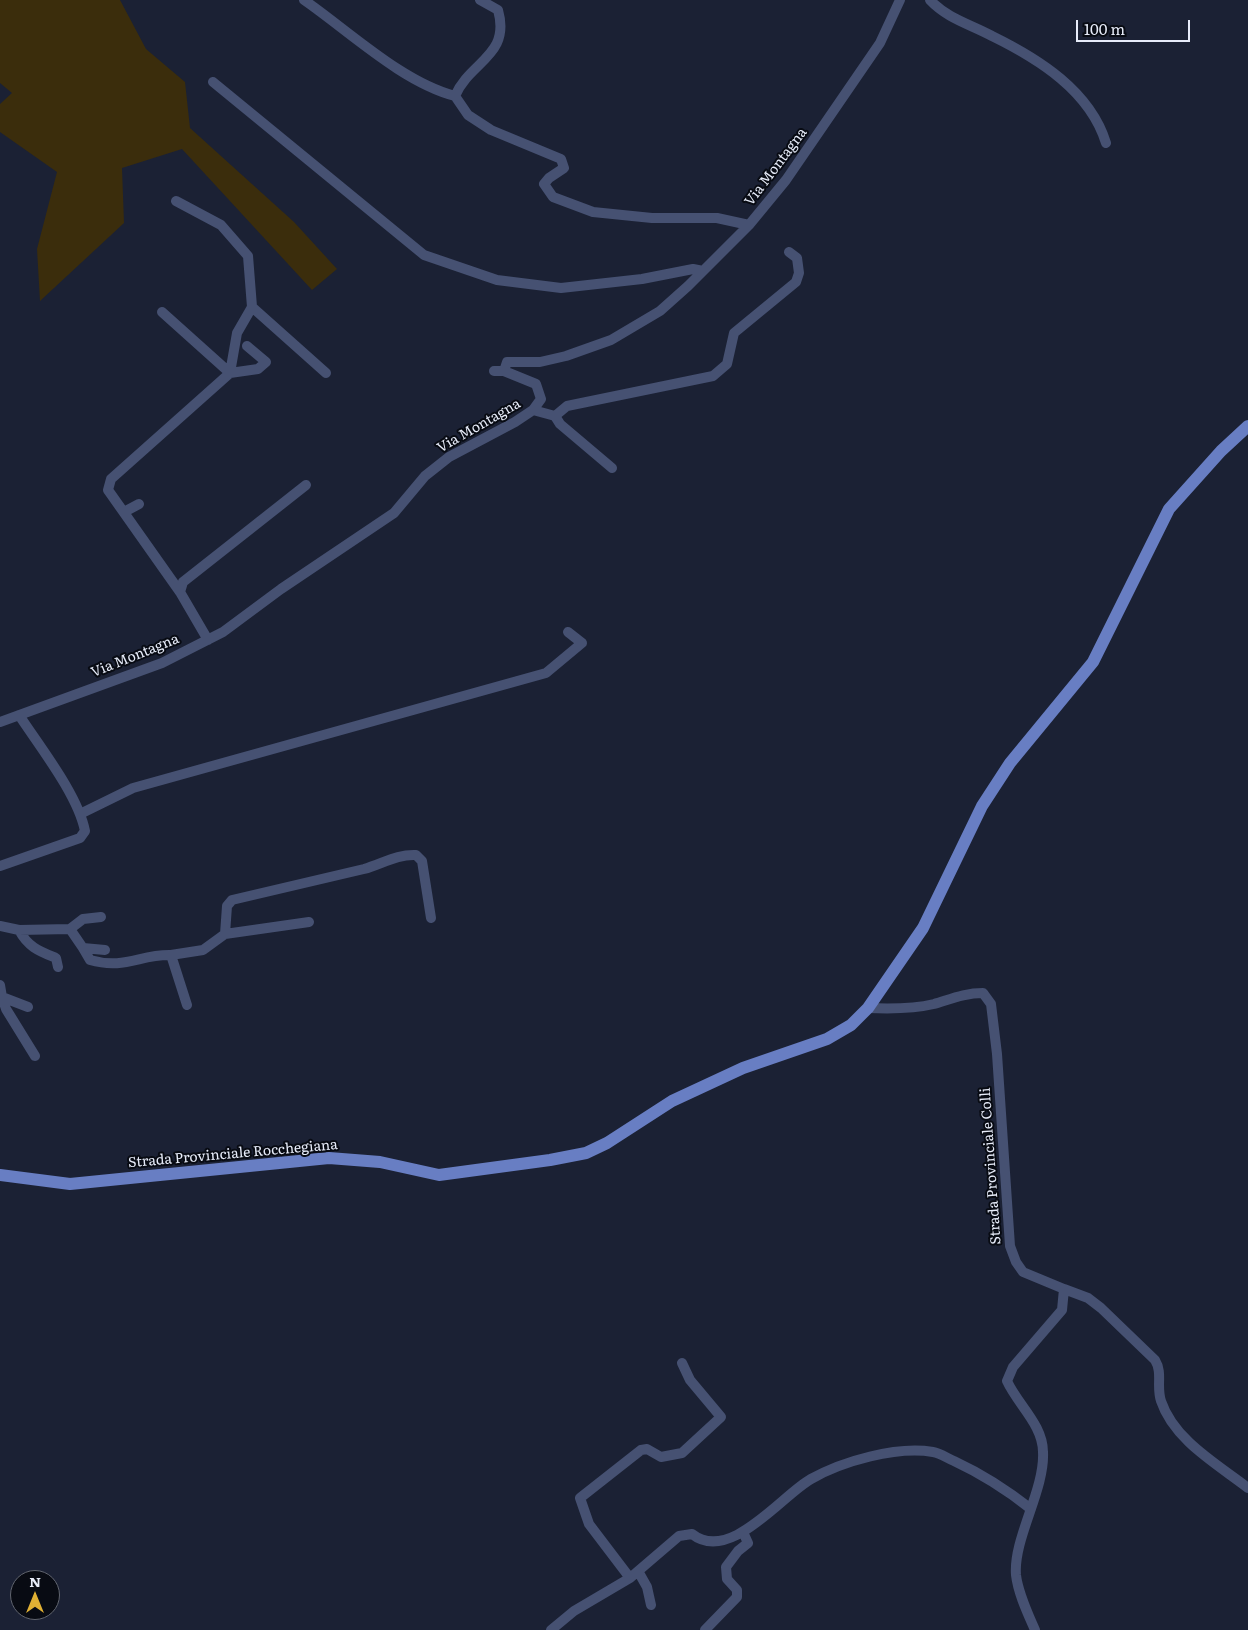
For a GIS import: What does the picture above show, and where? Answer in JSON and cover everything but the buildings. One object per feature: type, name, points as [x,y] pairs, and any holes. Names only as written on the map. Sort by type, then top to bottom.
[{"type":"main road","name":"Strada Provinciale Rocchegiana","points":[[0,1174],[70,1184],[329,1158],[380,1162],[439,1175],[577,1155],[607,1143],[672,1101],[743,1068],[827,1039],[850,1025],[868,1008],[923,928],[982,806],[1010,763],[1093,662],[1169,509],[1221,451],[1248,426]]},
{"type":"street","points":[[304,0],[412,78],[435,90],[455,96],[468,115],[491,130],[561,159],[564,168],[549,178],[544,184],[552,197],[593,212],[652,218],[717,218],[749,225]]},
{"type":"street","points":[[455,96],[460,85],[500,40],[501,22],[498,10],[480,0]]},
{"type":"street","name":"Via Montagna","points":[[0,722],[162,663],[223,632],[281,588],[394,513],[425,476],[449,457],[487,439],[533,410],[541,399],[536,384],[499,371],[508,362],[540,362],[566,356],[611,340],[660,311],[749,225],[786,180],[880,43],[900,0]]},
{"type":"street","points":[[930,0],[942,12],[991,35],[1021,52],[1065,82],[1080,96],[1094,114],[1106,143]]},
{"type":"street","points":[[213,82],[424,256],[497,280],[561,288],[642,279],[693,269],[703,271]]},
{"type":"street","points":[[176,200],[221,225],[248,256],[252,308],[238,333],[230,372]]},
{"type":"street","points":[[555,416],[567,406],[713,376],[727,364],[734,333],[796,282],[799,273],[797,258],[789,252]]},
{"type":"street","points":[[252,308],[326,373]]},
{"type":"street","points":[[162,312],[230,372]]},
{"type":"street","points":[[208,640],[180,592],[108,490],[111,479],[230,372],[258,369],[266,362],[247,346]]},
{"type":"street","points":[[533,410],[555,416],[560,424],[612,468]]},
{"type":"street","points":[[180,592],[183,582],[306,485]]},
{"type":"street","points":[[124,512],[139,504]]},
{"type":"street","points":[[80,814],[133,788],[546,674],[582,643],[568,632]]},
{"type":"street","points":[[0,866],[80,838],[85,831],[80,814],[70,793],[20,715]]},
{"type":"street","points":[[225,934],[227,906],[232,900],[383,864],[401,854],[416,855],[422,861],[431,918]]},
{"type":"street","points":[[0,926],[19,930],[70,930],[83,919],[101,917]]},
{"type":"street","points":[[70,930],[90,960],[104,964],[131,963],[161,954],[203,950],[225,934],[309,922]]},
{"type":"street","points":[[19,930],[24,940],[33,949],[56,958],[58,967]]},
{"type":"street","points":[[83,948],[105,950]]},
{"type":"street","points":[[171,954],[187,1005]]},
{"type":"street","points":[[0,985],[2,997],[34,1056]]},
{"type":"street","name":"Strada Provinciale Colli","points":[[868,1008],[891,1010],[932,1004],[969,993],[983,993],[991,1004],[997,1054],[1010,1246],[1016,1262],[1023,1272],[1064,1289]]},
{"type":"street","points":[[2,997],[28,1007]]},
{"type":"street","points":[[1034,1630],[1016,1575],[1019,1554],[1040,1478],[1044,1452],[1040,1434],[1013,1395],[1007,1382],[1013,1367],[1062,1310],[1064,1289],[1088,1298],[1101,1308],[1155,1360],[1159,1367],[1158,1389],[1160,1399],[1172,1423],[1207,1457],[1248,1488]]},
{"type":"street","points":[[651,1605],[647,1586],[589,1524],[580,1498],[641,1450],[647,1449],[662,1457],[682,1453],[721,1417],[690,1380],[682,1363]]},
{"type":"street","points":[[551,1630],[574,1611],[634,1574],[679,1536],[692,1534],[698,1539],[709,1541],[744,1532],[809,1480],[840,1464],[911,1451],[934,1452],[974,1470],[1010,1492],[1031,1509]]},
{"type":"street","points":[[706,1630],[737,1597],[737,1590],[728,1578],[726,1567],[738,1551],[748,1543],[744,1532]]},
{"type":"shaded area","points":[[0,0],[120,0],[146,49],[185,82],[190,128],[294,222],[337,269],[312,290],[182,149],[122,168],[124,223],[40,301],[37,249],[57,172],[0,132],[0,104],[12,93],[0,83]]}]
